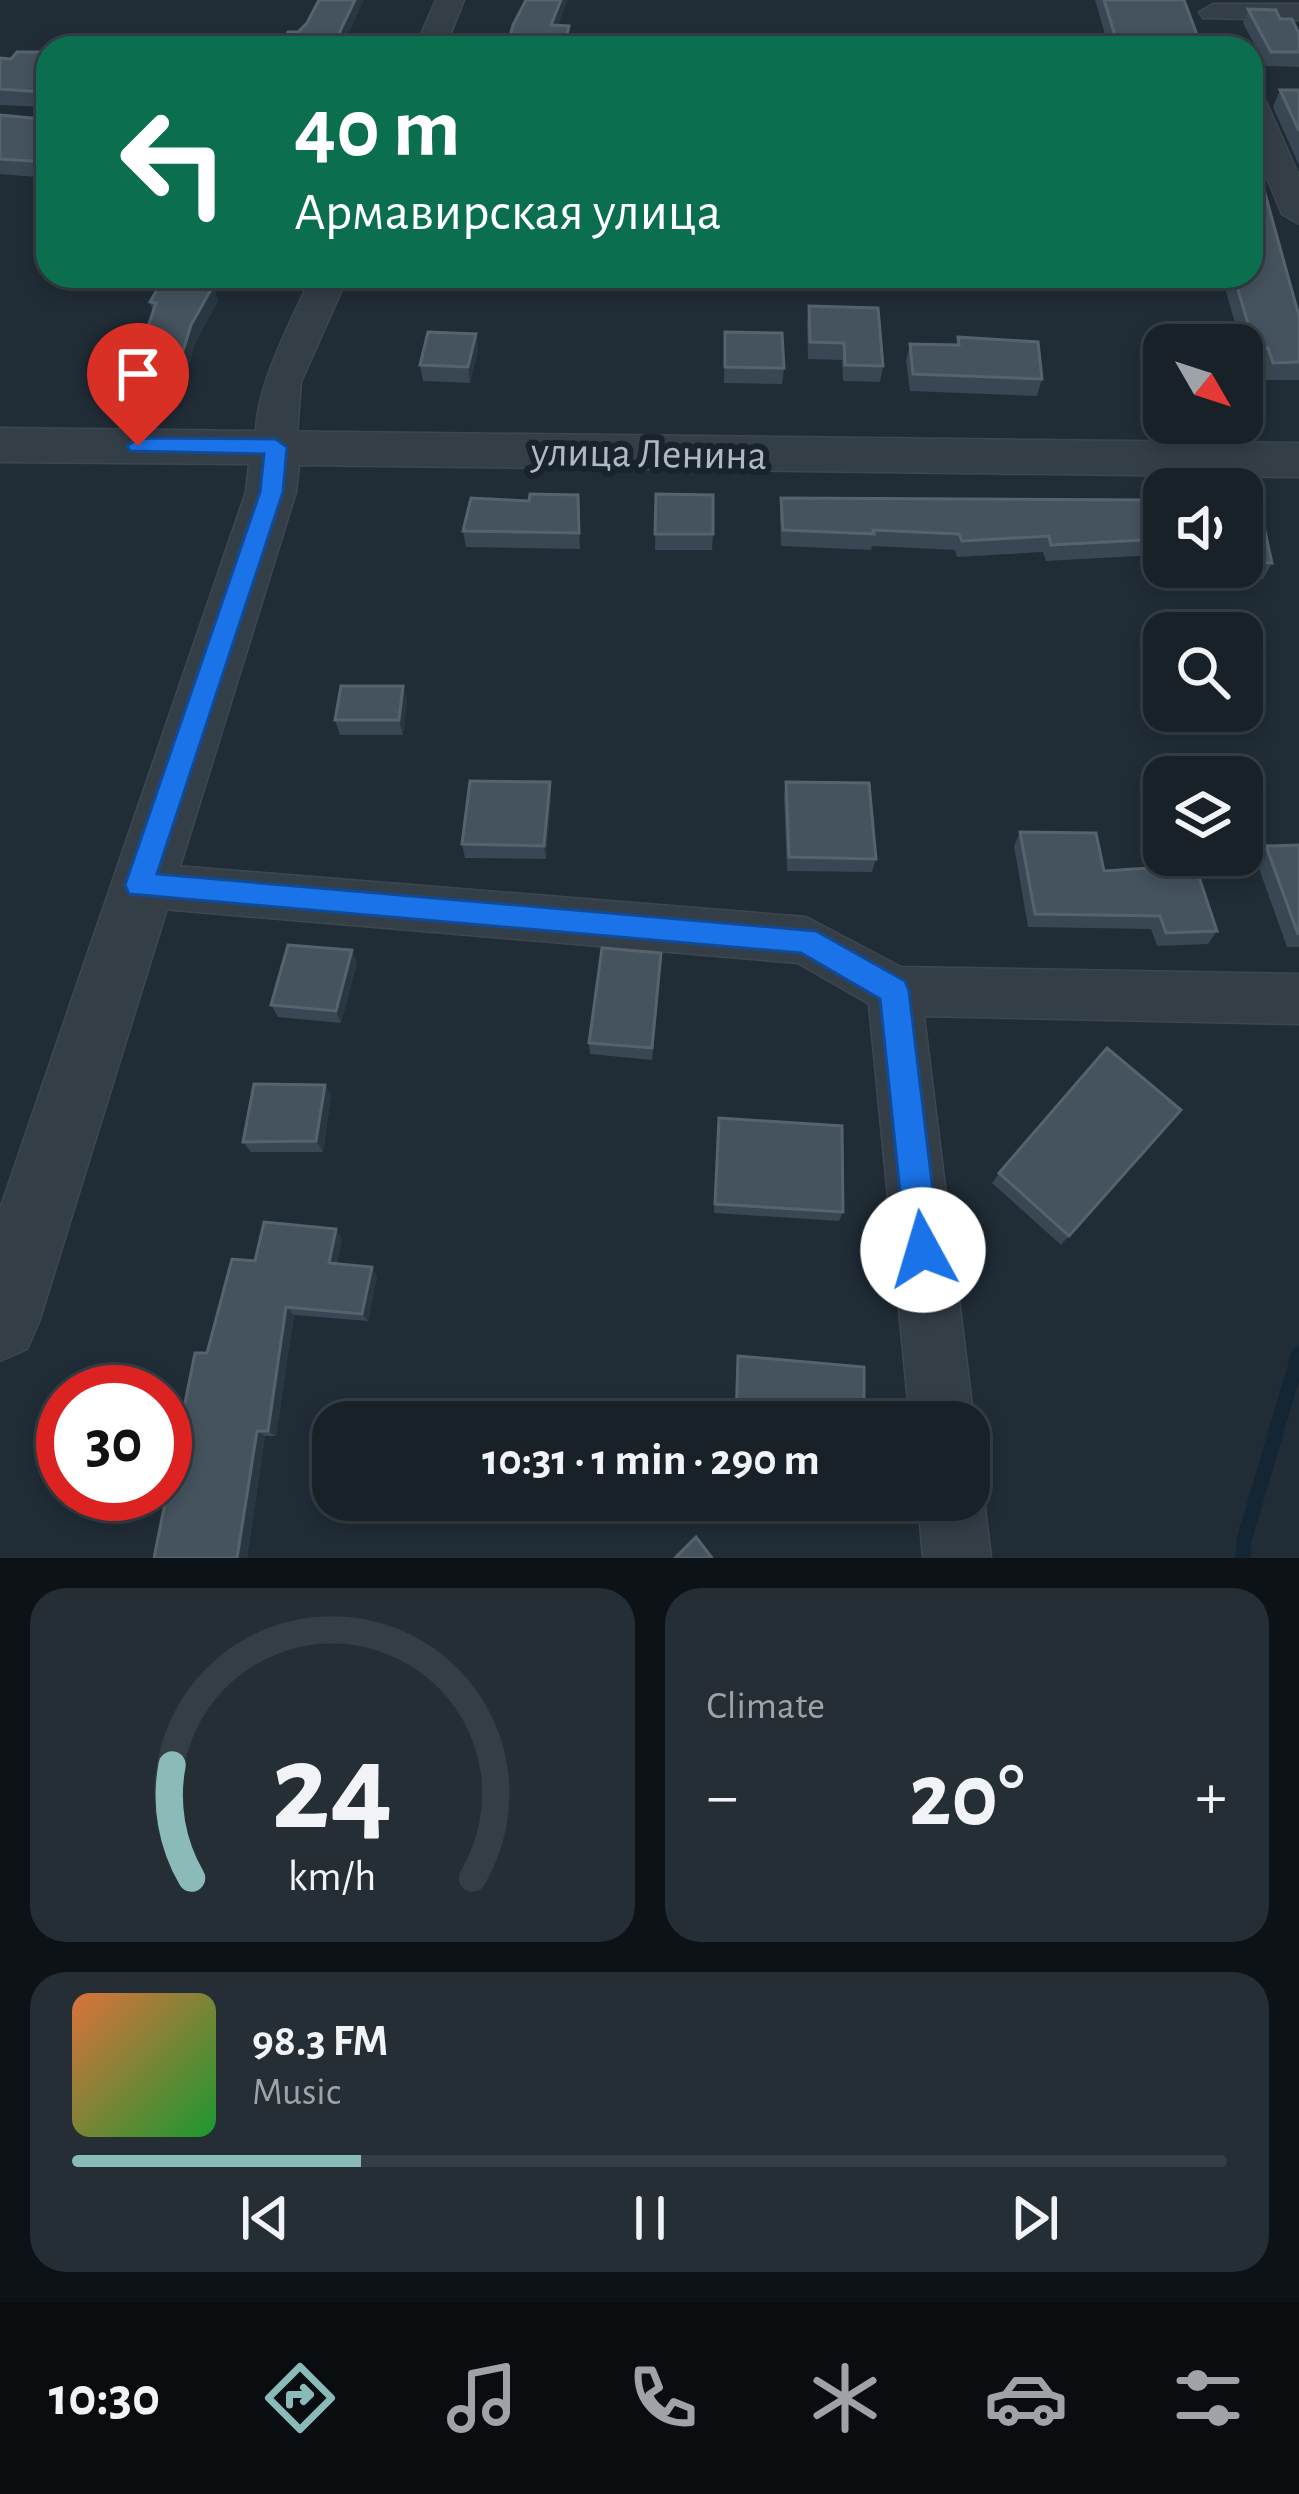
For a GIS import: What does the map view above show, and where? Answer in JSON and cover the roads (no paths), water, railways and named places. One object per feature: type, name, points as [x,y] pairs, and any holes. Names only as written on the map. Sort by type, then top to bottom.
[{"type":"street","points":[[435,36],[451,0]]},
{"type":"street","points":[[1223,36],[1210,6],[1299,12]]},
{"type":"street","points":[[1263,130],[1299,214]]},
{"type":"street","points":[[0,1322],[271,492],[282,382],[324,288]]},
{"type":"street","name":"улица Ленина","points":[[0,445],[1299,460]]},
{"type":"street","points":[[139,885],[806,940],[894,991],[1299,999]]},
{"type":"street","points":[[894,991],[940,1401]]},
{"type":"street","points":[[953,1521],[957,1558]]},
{"type":"waterway","points":[[1243,1558],[1244,1540],[1299,1354]]}]
